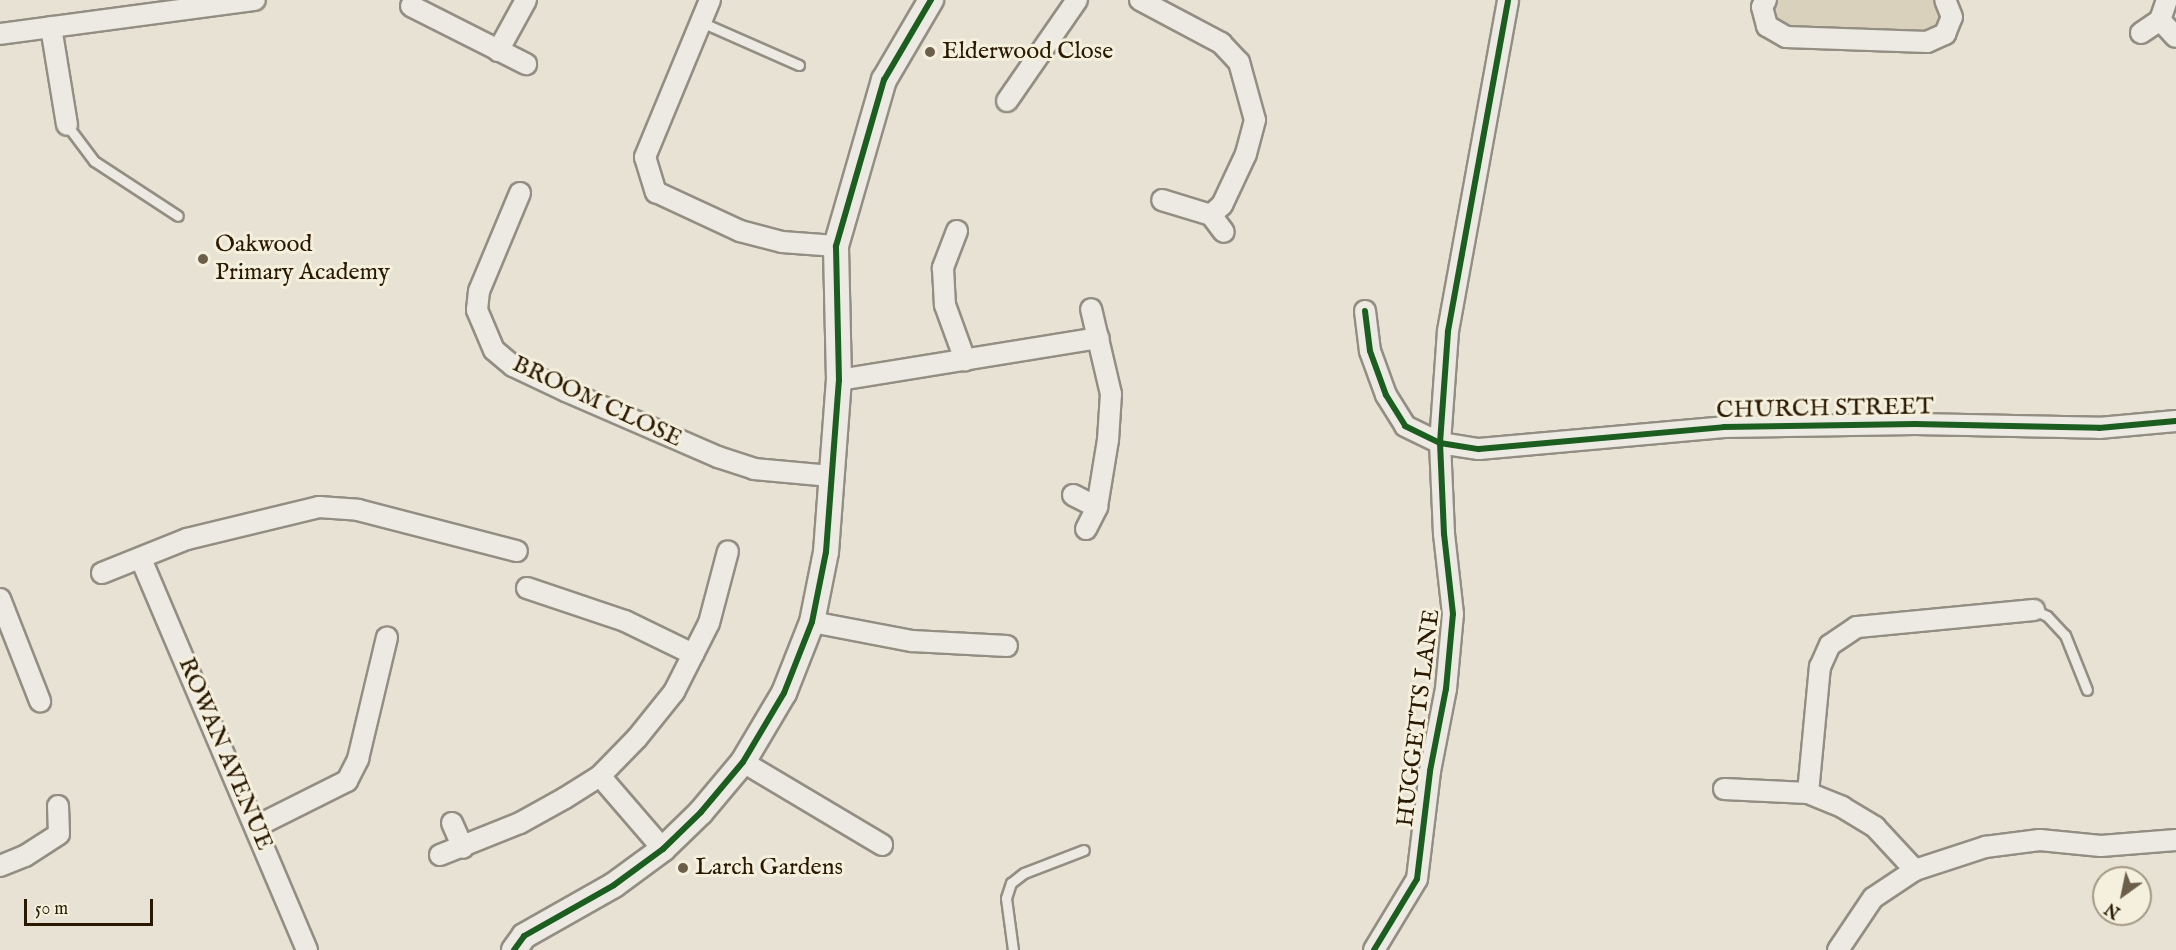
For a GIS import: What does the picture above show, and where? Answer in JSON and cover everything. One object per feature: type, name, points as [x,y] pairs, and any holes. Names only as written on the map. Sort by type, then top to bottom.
[{"type":"street","points":[[0,34],[178,4],[255,0]]},
{"type":"street","points":[[498,51],[526,0]]},
{"type":"street","points":[[710,0],[645,157],[656,192],[740,231],[782,242],[836,246]]},
{"type":"street","points":[[514,950],[524,936],[614,885],[663,849],[701,812],[743,762],[784,693],[812,622],[826,552],[839,380],[836,246],[884,80],[931,0]]},
{"type":"street","points":[[1008,101],[1031,86],[1077,0]]},
{"type":"street","points":[[1140,0],[1191,24],[1221,44],[1239,62],[1249,89],[1255,120],[1246,154],[1222,205],[1212,215]]},
{"type":"street","name":"HUGGETTS LANE","points":[[1374,950],[1417,879],[1430,771],[1446,689],[1454,614],[1444,534],[1440,443],[1448,331],[1508,0]]},
{"type":"street","points":[[1766,0],[1762,7],[1767,26],[1786,37],[1927,42],[1945,34],[1952,17],[1945,0]]},
{"type":"street","points":[[2141,33],[2160,20],[2167,0]]},
{"type":"street","points":[[411,6],[526,64]]},
{"type":"street","points":[[2160,20],[2176,36]]},
{"type":"street","points":[[51,27],[68,125]]},
{"type":"street","name":"BROOM CLOSE","points":[[520,194],[479,291],[477,310],[495,350],[513,366],[718,457],[754,469],[831,476]]},
{"type":"street","points":[[1162,200],[1212,215],[1224,232]]},
{"type":"street","points":[[957,231],[943,268],[945,305],[965,360]]},
{"type":"street","points":[[1086,529],[1096,507],[1108,440],[1111,394],[1091,309]]},
{"type":"street","name":"CHURCH STREET","points":[[1365,311],[1370,351],[1386,395],[1405,426],[1440,443],[1479,449],[1724,427],[1915,424],[2099,428],[2176,421]]},
{"type":"street","points":[[839,380],[1099,338]]},
{"type":"street","points":[[1073,495],[1096,507]]},
{"type":"street","points":[[102,573],[187,539],[319,507],[358,510],[517,551]]},
{"type":"street","points":[[440,855],[463,848],[520,823],[600,776],[662,709],[709,623],[728,551]]},
{"type":"street","name":"ROWAN AVENUE","points":[[141,559],[257,826],[307,950]]},
{"type":"street","points":[[527,588],[642,627],[693,654]]},
{"type":"street","points":[[0,599],[40,701]]},
{"type":"street","points":[[1808,793],[1820,667],[1830,645],[1857,627],[2034,610]]},
{"type":"street","points":[[812,622],[912,641],[1007,646]]},
{"type":"street","points":[[257,826],[347,781],[358,759],[387,637]]},
{"type":"street","points":[[743,762],[882,845]]},
{"type":"street","points":[[600,776],[663,849]]},
{"type":"street","points":[[1724,789],[1808,793],[1842,807],[1875,827],[1915,870]]},
{"type":"street","points":[[0,866],[25,856],[58,834],[58,806]]},
{"type":"street","points":[[452,822],[463,848]]},
{"type":"street","points":[[1844,948],[1873,898],[1915,870],[1986,847],[2040,840],[2101,846],[2176,840]]},
{"type":"lane","points":[[701,22],[799,65]]},
{"type":"lane","points":[[68,125],[94,161],[178,216]]},
{"type":"lane","points":[[2034,610],[2047,616],[2065,634],[2087,690]]},
{"type":"lane","points":[[1013,950],[1006,898],[1011,884],[1024,873],[1084,850]]},
{"type":"shaded area","points":[[1766,0],[1945,0],[1952,17],[1927,42],[1767,26]]},
{"type":"cycle path","points":[[514,950],[524,936],[614,885],[663,849],[701,812],[743,762],[784,693],[812,622],[826,552],[839,380],[836,246],[884,80],[931,0]]},
{"type":"cycle path","points":[[1374,950],[1417,879],[1430,771],[1446,689],[1453,614],[1444,534],[1440,443],[1448,331],[1508,0]]},
{"type":"cycle path","points":[[1365,311],[1370,351],[1386,395],[1405,426],[1440,443],[1479,449],[1724,427],[1915,424],[2099,428],[2176,421]]},
{"type":"place","name":"Elderwood Close","points":[[930,52]]},
{"type":"place","name":"Oakwood Primary Academy","points":[[203,259]]},
{"type":"place","name":"Larch Gardens","points":[[683,868]]}]
